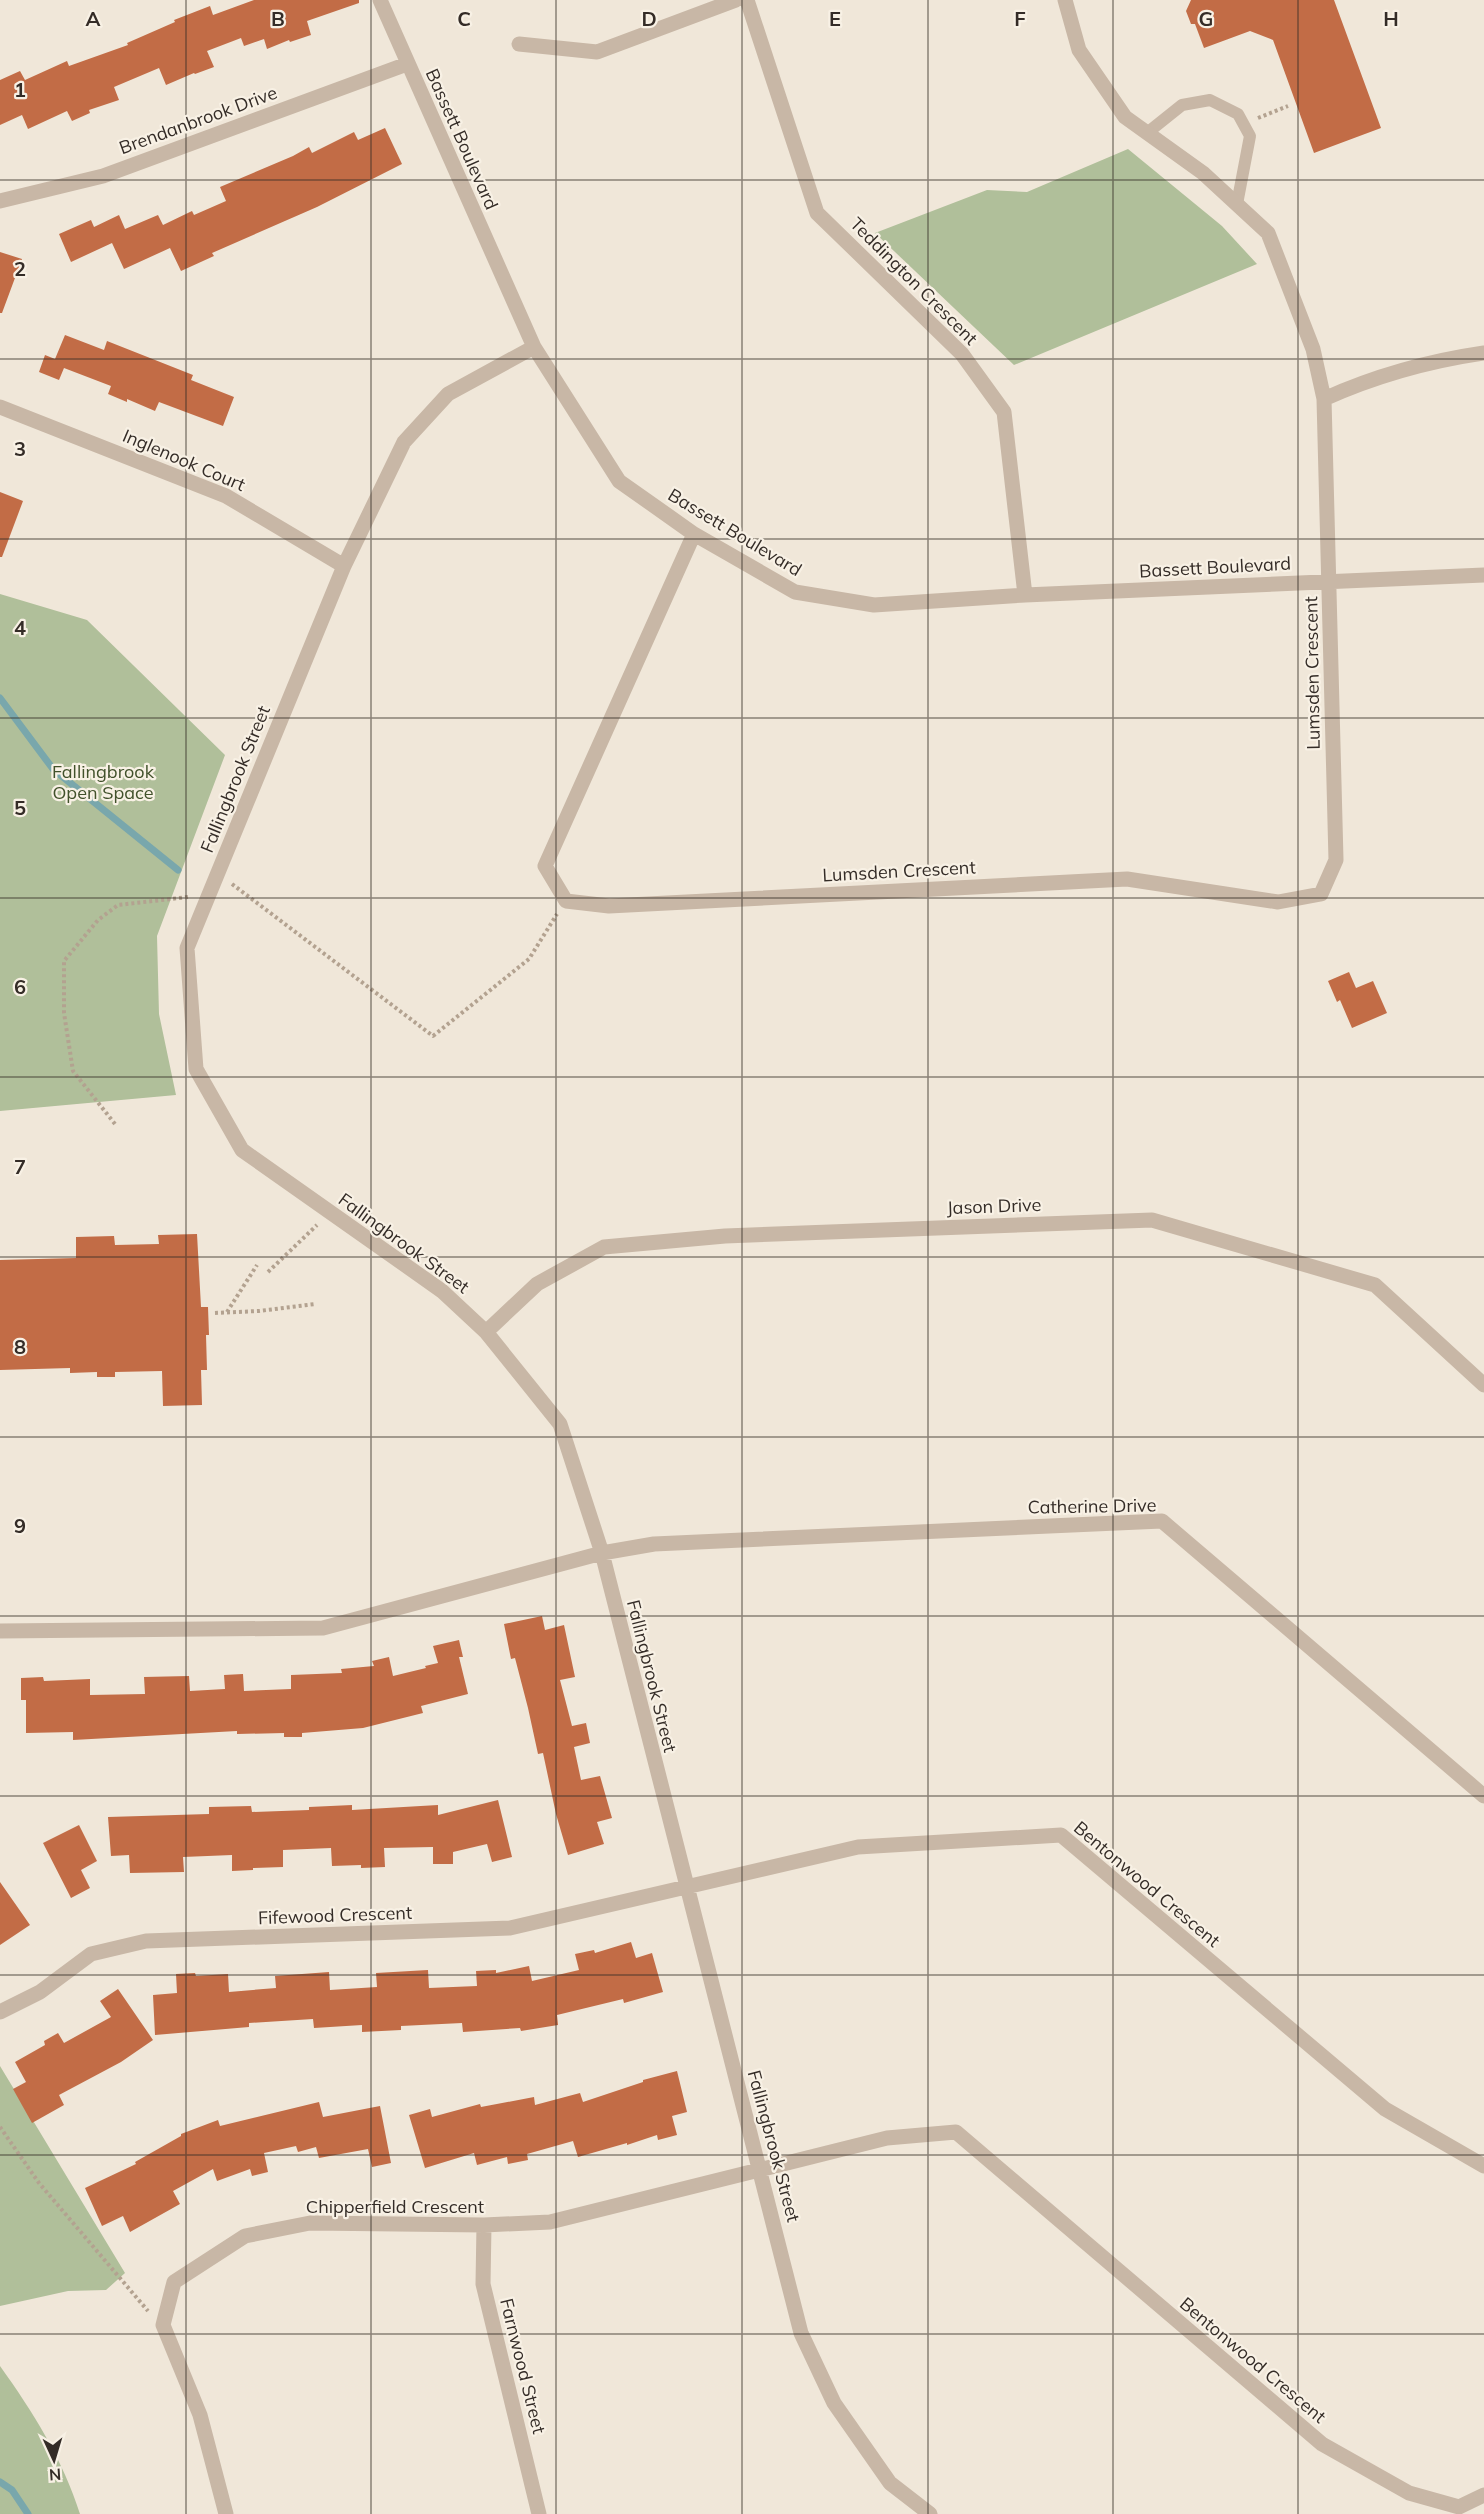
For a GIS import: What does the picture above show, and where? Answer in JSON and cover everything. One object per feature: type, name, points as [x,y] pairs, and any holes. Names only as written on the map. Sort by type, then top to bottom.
[{"type":"street","name":"Bassett Boulevard","points":[[380,0],[406,64],[534,347],[619,482],[694,534],[795,592],[874,605],[1025,595],[1484,575]]},
{"type":"street","points":[[519,44],[597,52],[736,0]]},
{"type":"street","name":"Teddington Crescent","points":[[747,0],[817,213],[962,354],[1004,412],[1025,595]]},
{"type":"street","points":[[1065,0],[1079,50],[1125,117],[1203,173],[1268,232],[1313,349],[1324,399],[1330,581]]},
{"type":"street","name":"Brendanbrook Drive","points":[[0,201],[103,176],[406,64]]},
{"type":"street","name":"Fallingbrook Street","points":[[534,347],[448,394],[404,442],[344,566],[187,948],[196,1069],[242,1150],[442,1291],[486,1332],[560,1424],[602,1553],[801,2333],[834,2403],[890,2483],[930,2514]]},
{"type":"street","points":[[1324,399],[1349,388],[1441,359],[1484,353]]},
{"type":"street","name":"Inglenook Court","points":[[0,407],[226,496],[344,566]]},
{"type":"street","points":[[566,901],[544,866],[694,534]]},
{"type":"street","name":"Lumsden Crescent","points":[[566,901],[609,906],[1126,879],[1278,902],[1321,894],[1336,860],[1330,581]]},
{"type":"street","name":"Jason Drive","points":[[486,1332],[537,1284],[604,1247],[725,1236],[1152,1220],[1374,1285],[1484,1385]]},
{"type":"street","name":"Catherine Drive","points":[[602,1553],[654,1544],[1162,1521],[1484,1796]]},
{"type":"street","points":[[0,1631],[322,1628],[602,1553]]},
{"type":"street","name":"Bentonwood Crescent","points":[[686,1888],[858,1847],[1061,1835],[1385,2109],[1484,2166]]},
{"type":"street","name":"Fifewood Crescent","points":[[0,2012],[40,1992],[91,1954],[146,1941],[510,1928],[686,1888]]},
{"type":"street","name":"Bentonwood Crescent","points":[[761,2170],[887,2138],[956,2132],[1322,2444],[1409,2493],[1459,2507],[1484,2495]]},
{"type":"street","name":"Chipperfield Crescent","points":[[226,2514],[200,2415],[163,2325],[174,2282],[244,2236],[310,2223],[484,2225],[550,2222],[761,2170]]},
{"type":"street","name":"Farnwood Street","points":[[484,2225],[483,2284],[539,2514]]},
{"type":"lane","points":[[1147,133],[1182,105],[1210,100],[1238,114],[1250,136],[1237,204]]},
{"type":"path","points":[[1244,124],[1288,106]]},
{"type":"path","points":[[217,873],[433,1036],[529,958],[566,901]]},
{"type":"path","points":[[115,1124],[73,1071],[64,1013],[64,961],[98,920],[118,905],[208,895]]},
{"type":"path","points":[[268,1272],[330,1213]]},
{"type":"path","points":[[227,1313],[257,1265]]},
{"type":"path","points":[[215,1313],[259,1311],[315,1304]]},
{"type":"path","points":[[0,2127],[39,2183],[166,2331]]},
{"type":"green space","points":[[1128,149],[1222,226],[1257,264],[1014,365],[875,233],[987,190],[1027,192]]},
{"type":"green space","name":"Fallingbrook Open Space","points":[[0,594],[87,620],[225,755],[157,936],[159,1014],[176,1095],[0,1111]]},
{"type":"green space","points":[[0,2066],[125,2273],[106,2290],[68,2291],[0,2306]]},
{"type":"green space","points":[[0,2366],[46,2437],[65,2475],[80,2514],[0,2514]]},
{"type":"building","points":[[254,0],[359,0],[359,3],[307,21],[311,35],[290,42],[289,40],[267,49],[264,39],[244,46],[241,38],[207,51],[214,67],[166,85],[159,68],[114,87],[119,100],[89,110],[90,113],[72,121],[67,111],[28,129],[22,115],[0,125],[0,80],[20,71],[25,80],[67,61],[69,66],[128,45],[127,43],[175,22],[174,20],[210,6],[213,15]]},
{"type":"building","points":[[1191,0],[1334,0],[1381,128],[1314,153],[1273,40],[1250,31],[1204,48],[1195,24],[1191,24],[1186,11]]},
{"type":"building","points":[[385,128],[402,164],[317,207],[212,253],[214,256],[181,271],[170,248],[124,269],[112,243],[71,262],[59,234],[91,220],[94,227],[119,215],[125,229],[158,215],[163,225],[192,211],[194,215],[226,201],[220,187],[309,147],[312,153],[354,132],[358,140]]},
{"type":"building","points":[[0,252],[22,259],[2,313],[0,313]]},
{"type":"building","points":[[65,335],[104,350],[107,341],[193,375],[191,380],[234,397],[223,426],[159,402],[155,411],[127,399],[127,402],[108,394],[111,386],[64,368],[59,380],[39,372],[45,355],[55,359]]},
{"type":"building","points":[[0,492],[23,501],[2,557],[0,557]]},
{"type":"building","points":[[1349,972],[1356,988],[1373,981],[1387,1013],[1352,1028],[1340,1000],[1337,1002],[1328,981]]},
{"type":"building","points":[[197,1234],[201,1307],[208,1307],[209,1335],[206,1335],[207,1370],[201,1370],[202,1405],[163,1406],[162,1371],[115,1372],[115,1377],[97,1377],[97,1372],[70,1373],[70,1368],[0,1370],[0,1260],[76,1258],[76,1237],[114,1236],[115,1245],[159,1244],[158,1235]]},
{"type":"building","points":[[542,1616],[545,1630],[564,1625],[575,1677],[560,1680],[572,1726],[586,1723],[590,1743],[574,1747],[581,1780],[600,1776],[612,1818],[597,1822],[604,1844],[568,1855],[556,1814],[543,1753],[538,1754],[515,1658],[511,1659],[504,1624]]},
{"type":"building","points":[[459,1640],[463,1657],[459,1657],[468,1694],[421,1706],[423,1713],[363,1728],[302,1733],[302,1737],[284,1737],[284,1733],[237,1734],[237,1731],[73,1740],[73,1732],[26,1733],[26,1700],[21,1700],[21,1678],[43,1677],[44,1681],[90,1679],[90,1695],[145,1694],[144,1677],[189,1676],[190,1691],[225,1689],[224,1675],[243,1674],[244,1691],[291,1689],[291,1675],[342,1673],[341,1669],[374,1666],[372,1661],[389,1657],[393,1676],[426,1668],[425,1666],[438,1663],[433,1646]]},
{"type":"building","points":[[498,1800],[512,1857],[492,1862],[487,1844],[453,1852],[453,1864],[433,1864],[433,1847],[384,1848],[385,1867],[361,1868],[361,1865],[332,1866],[331,1848],[283,1850],[283,1867],[232,1871],[232,1855],[183,1857],[184,1872],[130,1873],[129,1855],[111,1856],[108,1817],[209,1814],[209,1807],[251,1806],[252,1812],[309,1810],[309,1807],[352,1805],[352,1810],[438,1805],[438,1815]]},
{"type":"building","points":[[79,1825],[97,1861],[81,1870],[90,1888],[71,1898],[43,1843]]},
{"type":"building","points":[[0,1882],[30,1925],[0,1945]]},
{"type":"building","points":[[631,1942],[636,1958],[652,1953],[663,1992],[624,2003],[623,1999],[557,2015],[558,2025],[521,2031],[520,2028],[463,2032],[462,2023],[401,2026],[401,2030],[362,2032],[362,2025],[314,2028],[313,2019],[249,2023],[249,2027],[155,2035],[153,1995],[177,1993],[176,1974],[195,1973],[196,1976],[228,1974],[229,1992],[276,1988],[275,1976],[329,1972],[330,1990],[377,1987],[376,1973],[428,1970],[429,1988],[477,1986],[476,1971],[496,1970],[496,1973],[529,1966],[532,1981],[579,1970],[575,1954],[594,1950],[595,1953]]},
{"type":"building","points":[[118,1989],[153,2040],[121,2062],[59,2095],[64,2105],[32,2123],[13,2089],[26,2082],[15,2062],[45,2045],[44,2041],[58,2033],[64,2043],[111,2017],[100,2001]]},
{"type":"building","points":[[677,2071],[687,2112],[672,2116],[677,2135],[658,2140],[657,2135],[578,2157],[573,2141],[527,2154],[528,2160],[508,2164],[507,2157],[477,2165],[474,2153],[425,2168],[409,2115],[430,2109],[432,2117],[480,2104],[481,2107],[534,2097],[535,2105],[580,2093],[583,2102],[643,2082],[643,2080]]},
{"type":"building","points":[[319,2102],[323,2117],[380,2106],[391,2163],[372,2167],[368,2149],[319,2158],[316,2147],[298,2152],[296,2146],[264,2153],[268,2172],[252,2176],[250,2169],[217,2181],[213,2169],[173,2191],[180,2204],[130,2232],[123,2216],[102,2226],[85,2188],[136,2164],[135,2162],[181,2134],[218,2120],[220,2126]]},
{"type":"waterway","points":[[0,698],[53,769],[178,870]]},
{"type":"waterway","points":[[0,2482],[12,2490],[28,2514]]}]
